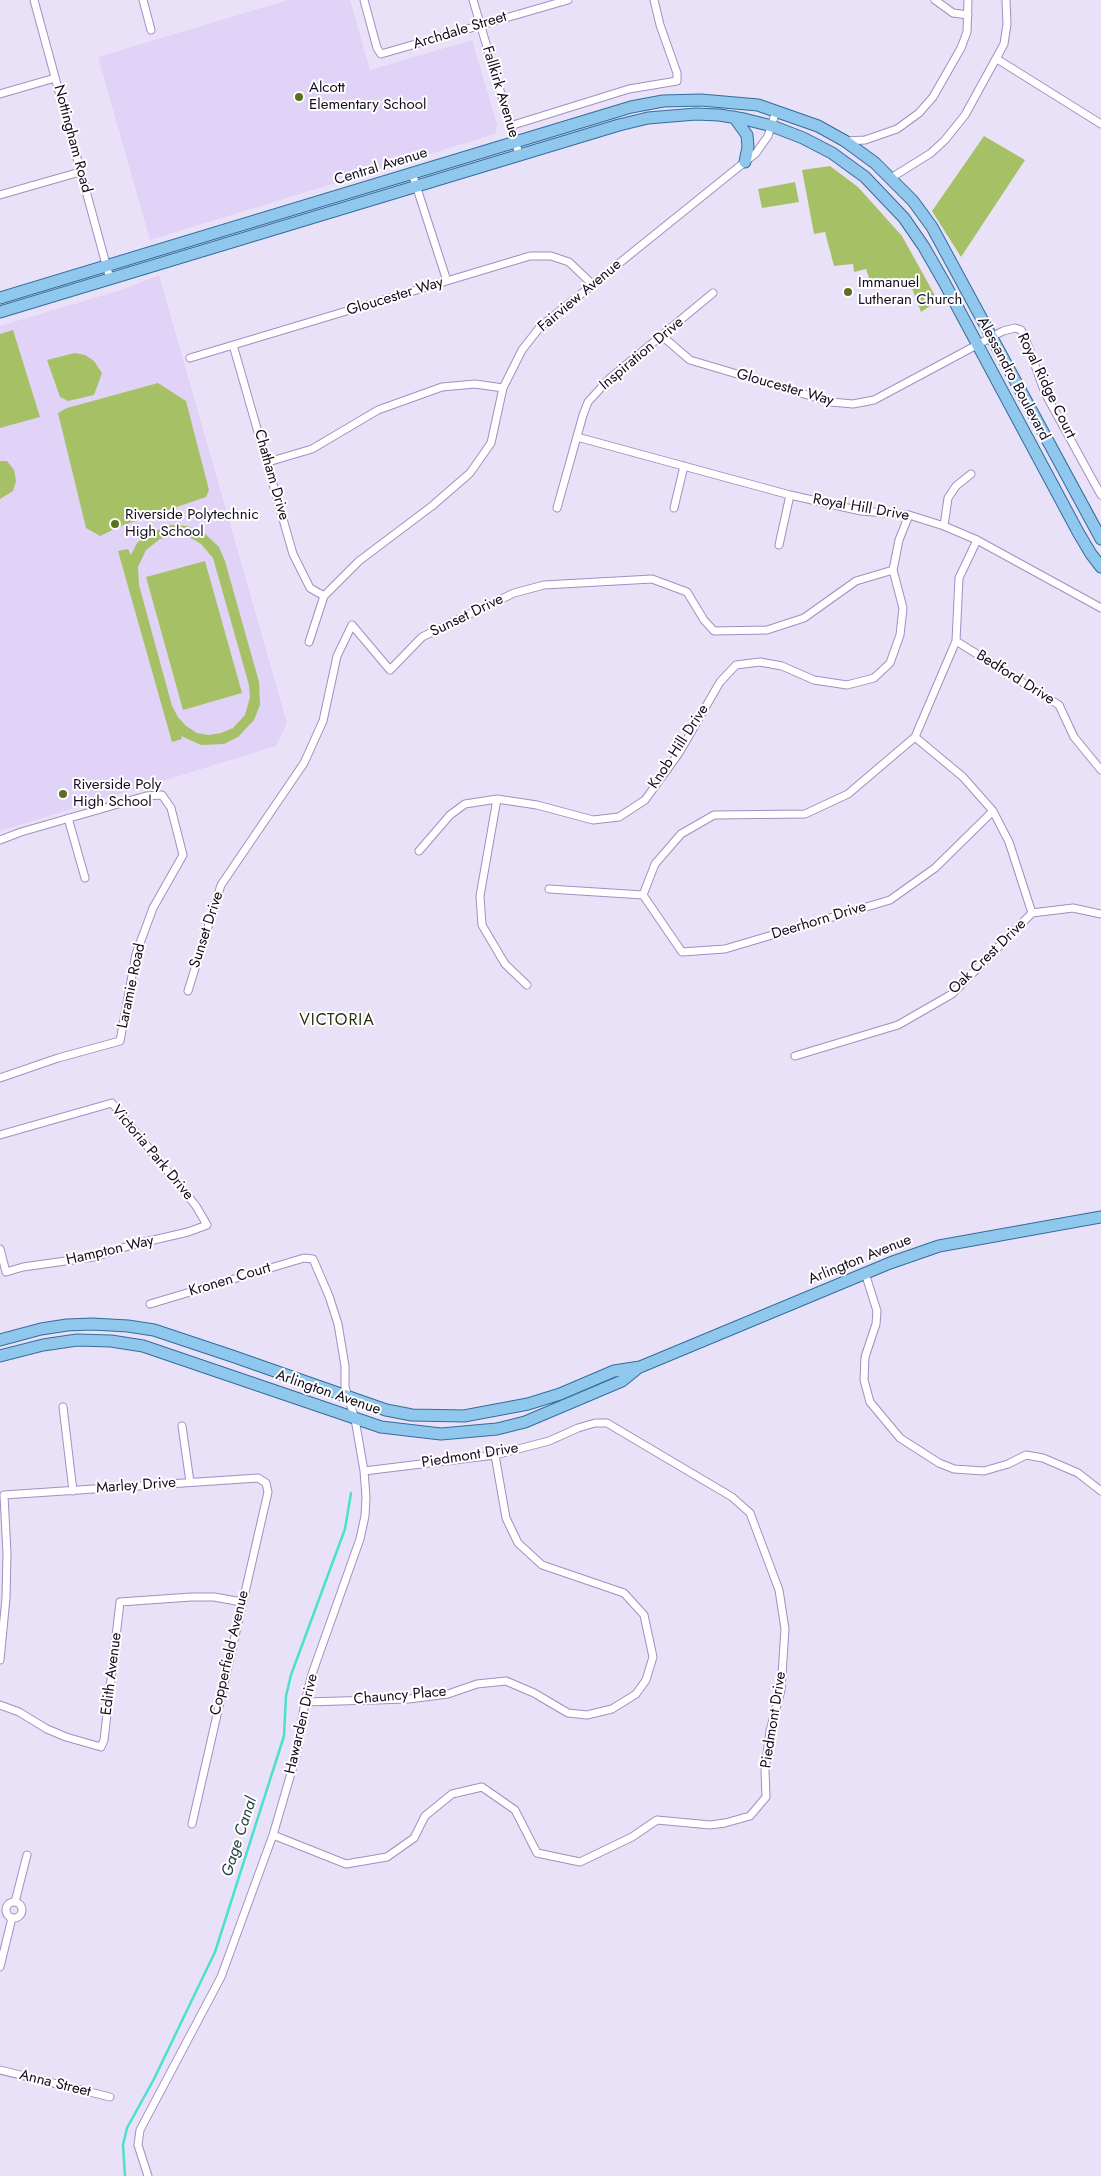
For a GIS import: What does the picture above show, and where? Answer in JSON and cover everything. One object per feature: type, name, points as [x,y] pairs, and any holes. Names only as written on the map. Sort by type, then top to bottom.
[{"type":"main road","name":"Central Avenue","points":[[0,298],[515,141],[631,108],[663,101],[719,100],[758,105],[776,111]]},
{"type":"main road","name":"Alessandro Boulevard","points":[[776,111],[818,126],[860,151],[891,178],[913,201],[932,226],[1101,539]]},
{"type":"main road","name":"Central Avenue","points":[[0,312],[518,154],[648,118],[696,114],[734,117],[772,126]]},
{"type":"main road","points":[[734,117],[747,135],[748,147],[745,162]]},
{"type":"main road","name":"Alessandro Boulevard","points":[[772,126],[803,138],[832,153],[866,176],[904,218],[924,247],[1082,539],[1101,567]]},
{"type":"main road","points":[[832,153],[847,154],[882,180],[891,178]]},
{"type":"main road","name":"Arlington Avenue","points":[[0,1340],[41,1329],[67,1325],[128,1326],[154,1330],[386,1410],[412,1415],[464,1416],[528,1404],[560,1394],[614,1371],[640,1367],[865,1274],[940,1246],[1101,1217]]},
{"type":"main road","name":"Arlington Avenue","points":[[0,1356],[43,1344],[77,1340],[143,1346],[219,1370],[381,1427],[441,1434],[497,1429],[548,1414],[622,1381],[640,1367]]},
{"type":"street","name":"Nottingham Road","points":[[34,0],[110,278]]},
{"type":"street","points":[[143,0],[151,30]]},
{"type":"street","name":"Archdale Street","points":[[364,0],[377,48],[381,54],[568,0]]},
{"type":"street","name":"Fallkirk Avenue","points":[[473,0],[518,154]]},
{"type":"street","points":[[510,126],[629,89],[677,82],[677,73],[654,0]]},
{"type":"street","points":[[935,0],[953,13],[968,15]]},
{"type":"street","points":[[845,141],[880,136],[897,129],[919,113],[933,97],[961,48],[967,32],[968,0]]},
{"type":"street","points":[[891,178],[931,152],[955,130],[997,59],[1008,24],[1006,0]]},
{"type":"street","points":[[997,59],[1101,124]]},
{"type":"street","points":[[0,94],[55,78]]},
{"type":"street","name":"Fairview Avenue","points":[[309,642],[324,596],[359,561],[432,506],[470,473],[491,443],[504,388],[522,350],[540,327],[745,162],[764,144],[776,111]]},
{"type":"street","points":[[0,195],[80,172]]},
{"type":"street","points":[[412,173],[447,281]]},
{"type":"street","name":"Gloucester Way","points":[[190,358],[530,256],[551,256],[569,262],[592,284]]},
{"type":"street","name":"Inspiration Drive","points":[[557,508],[582,415],[588,402],[598,390],[713,293]]},
{"type":"street","name":"Royal Ridge Court","points":[[992,337],[1008,328],[1021,330],[1045,393],[1101,495]]},
{"type":"street","name":"Gloucester Way","points":[[662,336],[690,360],[831,402],[853,404],[874,400],[992,337]]},
{"type":"street","name":"Chatham Drive","points":[[233,345],[293,554],[310,588],[324,596]]},
{"type":"street","points":[[268,462],[312,449],[378,410],[442,387],[474,384],[504,388]]},
{"type":"street","name":"Royal Hill Drive","points":[[577,437],[790,495],[861,511],[908,514],[944,526],[976,540],[1101,608]]},
{"type":"street","points":[[674,508],[684,466]]},
{"type":"street","points":[[944,526],[948,498],[956,486],[971,474]]},
{"type":"street","points":[[778,545],[790,495]]},
{"type":"street","points":[[894,570],[899,540],[908,514]]},
{"type":"street","points":[[549,889],[643,895],[655,864],[681,834],[714,815],[805,814],[848,794],[915,737],[956,641],[960,578],[976,540]]},
{"type":"street","name":"Knob Hill Drive","points":[[419,851],[450,815],[465,804],[498,799],[537,805],[593,820],[619,817],[645,800],[679,753],[720,682],[736,666],[760,662],[782,666],[814,680],[847,685],[874,678],[890,663],[900,636],[903,608],[894,570]]},
{"type":"street","name":"Sunset Drive","points":[[188,991],[222,885],[304,763],[323,721],[337,656],[352,625],[390,670],[422,637],[514,593],[544,585],[652,579],[687,592],[704,620],[714,632],[738,632],[767,630],[804,618],[856,581],[894,570]]},
{"type":"street","name":"Bedford Drive","points":[[956,641],[1059,705],[1074,737],[1101,770]]},
{"type":"street","points":[[915,737],[962,777],[993,811],[1009,842],[1032,913]]},
{"type":"street","name":"Laramie Road","points":[[0,840],[21,832],[146,796],[162,795],[170,808],[183,854],[153,908],[136,954],[120,1040],[58,1058],[0,1078]]},
{"type":"street","points":[[498,799],[480,896],[482,925],[505,964],[527,985]]},
{"type":"street","name":"Deerhorn Drive","points":[[643,895],[682,952],[725,950],[890,900],[935,868],[993,811]]},
{"type":"street","points":[[68,818],[85,878]]},
{"type":"street","name":"Oak Crest Drive","points":[[795,1056],[898,1025],[952,994],[1032,913],[1073,908],[1101,914]]},
{"type":"street","name":"Victoria Park Drive","points":[[0,1135],[112,1103],[196,1206],[207,1225]]},
{"type":"street","name":"Hampton Way","points":[[0,1249],[6,1272],[23,1267],[94,1257],[132,1245],[188,1232],[207,1225]]},
{"type":"street","name":"Kronen Court","points":[[150,1304],[304,1258],[310,1258]]},
{"type":"street","name":"Hawarden Drive","points":[[148,2176],[138,2145],[140,2130],[221,1977],[273,1835],[296,1756],[304,1702],[312,1674],[360,1539],[365,1516],[364,1471],[355,1419],[348,1398],[337,1319],[316,1262],[310,1258]]},
{"type":"street","points":[[865,1274],[877,1312],[876,1324],[865,1357],[864,1380],[870,1402],[900,1438],[939,1463],[954,1469],[984,1471],[1008,1464],[1026,1455],[1054,1462],[1078,1473],[1101,1491]]},
{"type":"street","points":[[63,1407],[73,1491]]},
{"type":"street","name":"Piedmont Drive","points":[[273,1835],[346,1864],[387,1857],[414,1838],[426,1816],[452,1794],[482,1787],[514,1810],[537,1853],[580,1862],[632,1837],[657,1820],[710,1825],[725,1823],[750,1816],[766,1797],[765,1770],[770,1731],[782,1690],[786,1629],[779,1590],[750,1513],[732,1497],[607,1424],[595,1423],[578,1428],[549,1441],[495,1455],[364,1471]]},
{"type":"street","points":[[182,1426],[190,1482]]},
{"type":"street","name":"Chauncy Place","points":[[304,1702],[409,1699],[448,1694],[477,1684],[506,1682],[534,1693],[568,1713],[587,1715],[612,1709],[636,1694],[646,1680],[653,1657],[644,1615],[624,1593],[542,1565],[518,1543],[506,1518],[495,1455]]},
{"type":"street","name":"Marley Drive","points":[[0,1660],[4,1625],[7,1554],[4,1495],[258,1478],[266,1483]]},
{"type":"street","name":"Copperfield Avenue","points":[[192,1824],[268,1492],[266,1483]]},
{"type":"street","name":"Edith Avenue","points":[[0,1705],[19,1712],[47,1729],[66,1737],[101,1746],[104,1740],[120,1602],[214,1597],[242,1602]]},
{"type":"street","points":[[15,1902],[28,1855]]},
{"type":"street","points":[[12,1918],[7,1915],[3,1908],[15,1902]]},
{"type":"street","points":[[12,1918],[18,1916],[22,1911],[20,1905],[15,1902]]},
{"type":"street","points":[[0,1967],[12,1918]]},
{"type":"street","name":"Anna Street","points":[[0,2070],[110,2097]]},
{"type":"shaded area","name":"Alcott Elementary School","points":[[288,0],[350,0],[370,70],[472,40],[497,124],[495,134],[150,240],[98,57]]},
{"type":"shaded area","name":"Riverside Polytechnic High School","points":[[159,275],[287,723],[276,746],[0,831],[0,326],[124,289]]},
{"type":"green space","points":[[984,136],[1025,160],[961,257],[932,211]]},
{"type":"green space","points":[[830,166],[858,187],[902,236],[938,301],[921,312],[910,283],[872,287],[866,269],[854,272],[853,264],[834,266],[825,232],[814,234],[802,170]]},
{"type":"green space","points":[[795,182],[799,202],[762,208],[758,189]]},
{"type":"green space","points":[[13,330],[40,417],[0,428],[0,334]]},
{"type":"green space","points":[[75,353],[85,355],[94,361],[102,373],[94,395],[68,401],[60,397],[47,360]]},
{"type":"green space","points":[[158,383],[186,401],[209,490],[206,497],[121,526],[100,536],[86,528],[58,413],[67,408]]},
{"type":"green space","points":[[0,461],[7,461],[14,470],[16,481],[13,491],[0,499]]},
{"type":"green space","points":[[171,525],[187,526],[202,531],[219,547],[225,561],[259,682],[260,705],[254,720],[238,737],[224,744],[201,745],[181,736],[182,739],[172,742],[118,551],[128,549],[131,555],[137,543],[149,533]],"holes":[[[178,535],[191,538],[201,544],[213,558],[249,685],[250,697],[245,715],[233,728],[209,735],[197,733],[186,726],[172,706],[139,585],[138,567],[146,550],[160,539]]]},
{"type":"green space","points":[[205,561],[242,693],[183,710],[146,577]]},
{"type":"waterway","name":"Gage Canal","points":[[125,2176],[123,2145],[127,2128],[154,2079],[215,1952],[284,1736],[286,1696],[291,1675],[345,1529],[351,1493]]},
{"type":"place","name":"Alcott Elementary School","points":[[299,97]]},
{"type":"place","name":"Immanuel Lutheran Church","points":[[848,292]]},
{"type":"place","name":"Riverside Polytechnic High School","points":[[115,524]]},
{"type":"place","name":"Riverside Poly High School","points":[[63,794]]},
{"type":"district","name":"VICTORIA","points":[[337,1021]]}]
